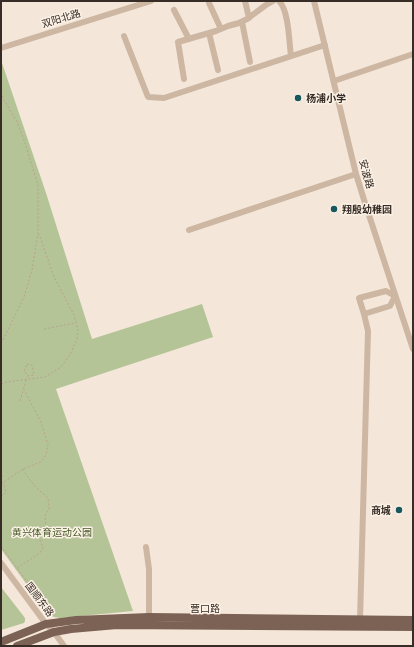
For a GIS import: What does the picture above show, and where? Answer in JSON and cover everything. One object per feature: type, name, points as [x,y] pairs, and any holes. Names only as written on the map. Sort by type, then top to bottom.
[{"type":"main road","name":"营口路","points":[[1,642],[46,624],[76,620],[149,617],[413,620]]},
{"type":"main road","name":"营口路","points":[[17,646],[54,632],[117,625],[413,627]]},
{"type":"street","name":"双阳北路","points":[[1,48],[151,1]]},
{"type":"street","points":[[245,1],[249,18]]},
{"type":"street","points":[[184,79],[178,42],[242,22],[273,1]]},
{"type":"street","points":[[279,1],[282,4],[287,19],[291,56]]},
{"type":"street","name":"安波路","points":[[314,1],[356,174],[412,345]]},
{"type":"street","points":[[209,3],[221,29]]},
{"type":"street","points":[[174,10],[189,39]]},
{"type":"street","points":[[242,22],[250,62]]},
{"type":"street","points":[[209,33],[218,70]]},
{"type":"street","points":[[124,36],[148,97],[164,98],[325,45]]},
{"type":"street","points":[[334,81],[413,54]]},
{"type":"street","points":[[189,230],[356,174]]},
{"type":"street","points":[[360,620],[368,331],[359,298],[386,291],[395,296],[390,306],[364,314]]},
{"type":"street","points":[[146,547],[149,569],[149,617]]},
{"type":"street","name":"国顺东路","points":[[1,563],[64,646]]},
{"type":"path","points":[[1,92],[2,97],[17,122],[22,134],[38,185],[38,233],[32,270],[24,297],[1,344]]},
{"type":"path","points":[[1,384],[45,377],[61,367],[70,355],[77,339],[78,330],[74,315],[54,277],[38,233]]},
{"type":"path","points":[[44,329],[76,323]]},
{"type":"path","points":[[20,401],[26,379],[28,376],[34,375],[32,365],[27,364],[24,371],[28,376]]},
{"type":"path","points":[[1,484],[23,469],[41,462],[46,455],[48,445],[41,422],[24,390]]},
{"type":"path","points":[[17,568],[40,553],[44,548],[39,537],[46,526],[45,515],[48,509],[48,498],[36,488],[23,469]]},
{"type":"path","points":[[1,497],[6,492],[3,483]]},
{"type":"path","points":[[1,546],[52,616]]},
{"type":"green space","name":"黄兴体育运动公园","points":[[1,60],[46,193],[92,339],[202,304],[213,337],[56,389],[133,611],[60,618],[49,615],[1,549]]},
{"type":"green space","points":[[1,587],[25,618],[25,621],[24,623],[1,630]]},
{"type":"place","name":"杨浦小学","points":[[298,98]]},
{"type":"place","name":"翔殷幼稚园","points":[[334,209]]},
{"type":"place","name":"商城","points":[[399,510]]}]
